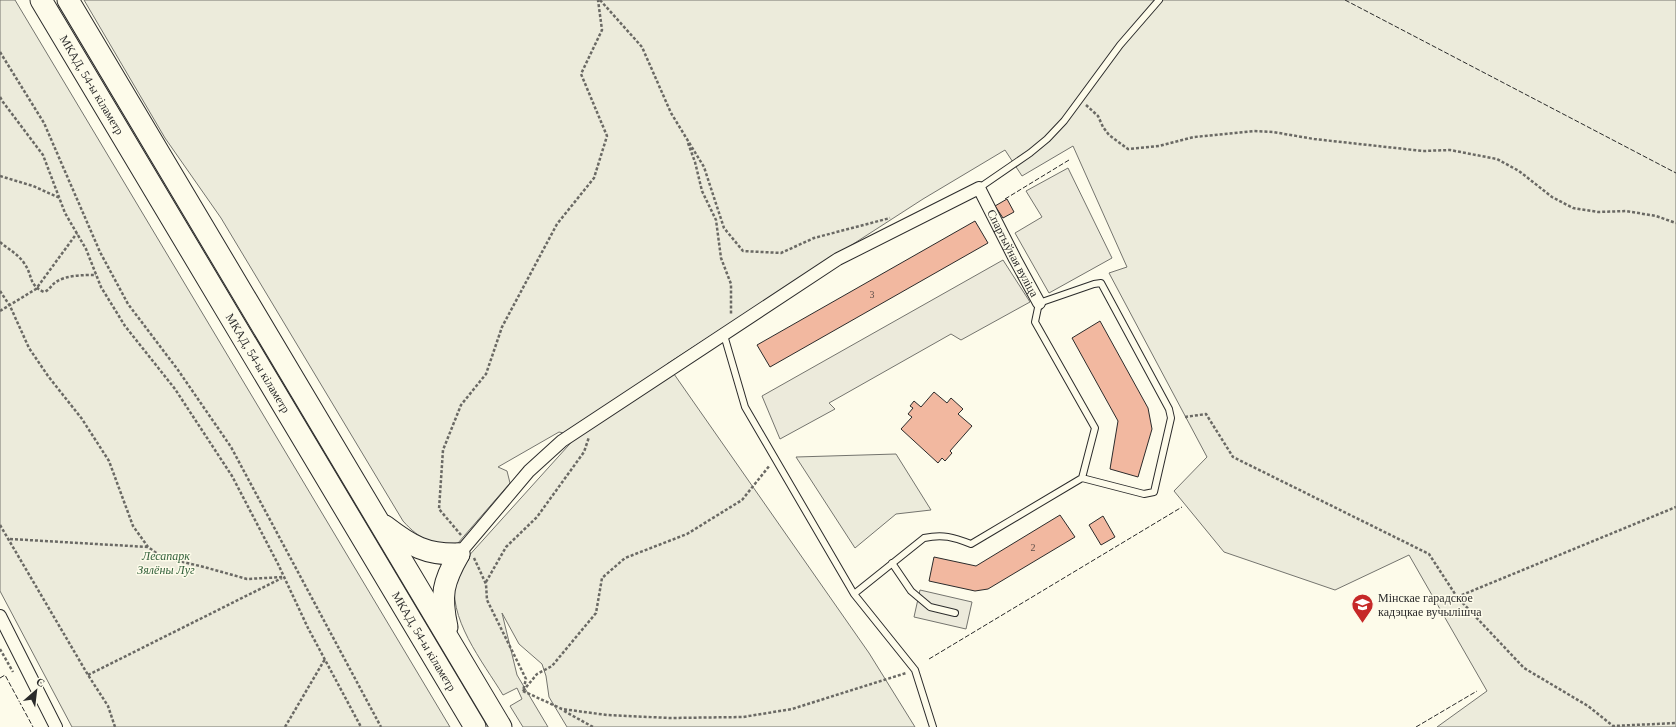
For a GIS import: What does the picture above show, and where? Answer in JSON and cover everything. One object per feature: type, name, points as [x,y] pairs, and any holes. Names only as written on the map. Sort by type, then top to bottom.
[{"type":"highway","name":"МКАД, 54-ы кіламетр","points":[[42,0],[475,727]]},
{"type":"highway","name":"МКАД, 54-ы кіламетр","points":[[68,0],[501,727]]},
{"type":"highway","points":[[380,522],[401,538],[425,551],[441,554],[463,548]]},
{"type":"highway","points":[[449,640],[443,608],[443,592],[448,573],[463,548]]},
{"type":"street","points":[[463,548],[534,466],[562,441],[838,259],[979,188]]},
{"type":"street","name":"Спартыўная вуліца","points":[[979,188],[1039,303]]},
{"type":"street","points":[[0,616],[56,727]]},
{"type":"lane","points":[[979,188],[1030,153],[1047,139],[1064,121],[1120,45],[1159,0]]},
{"type":"lane","points":[[854,594],[924,538],[950,536],[971,544],[1082,478],[1096,428],[1035,322],[1039,303],[1094,284],[1101,284],[1169,409],[1171,418],[1154,492],[1144,494],[1082,478]]},
{"type":"lane","points":[[724,335],[745,407],[854,594],[915,670],[933,727]]},
{"type":"lane","points":[[892,563],[911,591],[930,607],[955,614]]},
{"type":"path","points":[[599,0],[642,47],[671,113],[704,167],[724,228],[742,251],[781,253],[814,238],[891,218]]},
{"type":"path","points":[[523,692],[526,679],[488,600],[486,582],[439,509],[443,450],[461,405],[486,374],[502,327],[557,224],[594,178],[607,136],[581,74],[602,30],[599,0]]},
{"type":"path","points":[[0,52],[44,123],[100,252],[128,304],[178,370],[231,447],[381,727]]},
{"type":"path","points":[[0,97],[2,102],[43,155],[66,213],[86,249],[101,288],[125,326],[175,389],[232,476],[284,577],[308,628],[361,727]]},
{"type":"path","points":[[1080,99],[1098,116],[1109,135],[1128,149],[1159,146],[1194,137],[1214,134],[1254,131],[1273,132],[1314,139],[1423,151],[1450,150],[1497,159],[1519,171],[1552,197],[1573,208],[1598,212],[1626,211],[1656,216],[1676,222]]},
{"type":"path","points":[[686,137],[695,162],[702,191],[716,220],[721,258],[731,284],[731,312],[734,328]]},
{"type":"path","points":[[0,176],[33,186],[60,198]]},
{"type":"path","points":[[0,311],[36,289],[77,233]]},
{"type":"path","points":[[0,242],[23,262],[29,271],[31,281],[36,289],[44,292],[49,290],[54,282],[61,279],[96,275]]},
{"type":"path","points":[[0,291],[10,306],[29,348],[48,376],[82,419],[109,461],[133,526],[148,547],[162,557],[247,579],[284,577]]},
{"type":"path","points":[[1185,417],[1206,414],[1233,457],[1429,554],[1457,597],[1524,668],[1588,706],[1613,726],[1676,723]]},
{"type":"path","points":[[486,582],[506,547],[537,517],[584,452],[595,420]]},
{"type":"path","points":[[523,692],[537,674],[552,666],[596,613],[602,578],[625,558],[687,534],[742,500],[774,459]]},
{"type":"path","points":[[1457,597],[1676,507]]},
{"type":"path","points":[[0,525],[88,675],[108,706],[115,727]]},
{"type":"path","points":[[9,539],[148,547]]},
{"type":"path","points":[[88,675],[284,577]]},
{"type":"path","points":[[285,727],[325,658]]},
{"type":"path","points":[[562,709],[607,715],[670,718],[743,717],[792,709],[915,670]]},
{"type":"path","points":[[523,692],[562,709],[593,727]]},
{"type":"green space","name":"Лесапарк Зялёны Луг","points":[[0,0],[15,0],[450,727],[72,727],[0,591]]},
{"type":"green space","points":[[84,0],[1676,0],[1676,727],[1437,727],[1487,691],[1409,555],[1335,590],[1224,552],[1174,491],[1207,457],[1109,273],[1127,267],[1073,146],[1022,176],[1005,150],[923,199],[667,364],[869,653],[915,727],[567,727],[549,697],[546,676],[542,664],[519,644],[502,613],[517,675],[548,727],[523,727],[510,706],[522,699],[517,688],[503,695],[468,639],[456,608],[454,592],[456,577],[465,560],[577,436],[559,432],[498,467],[507,471],[510,483],[458,543],[434,542],[415,533],[403,521],[221,218],[165,138]]},
{"type":"green space","points":[[896,454],[931,510],[896,514],[855,548],[796,457]]},
{"type":"shaded area","points":[[1068,168],[1112,258],[1049,293],[1015,233],[1042,217],[1026,191]]},
{"type":"shaded area","points":[[1003,260],[1030,302],[961,340],[951,334],[829,403],[835,409],[780,439],[762,396]]},
{"type":"shaded area","points":[[920,590],[972,602],[966,629],[914,617]]},
{"type":"building","points":[[1007,199],[1014,212],[1003,218],[995,206]]},
{"type":"building","points":[[975,221],[988,243],[770,367],[757,345]]},
{"type":"building","points":[[1100,321],[1148,408],[1152,429],[1138,477],[1110,469],[1118,421],[1072,338]]},
{"type":"building","points":[[934,392],[947,403],[951,398],[963,409],[958,414],[972,426],[950,451],[952,453],[945,461],[942,458],[938,463],[901,429],[912,417],[908,414],[913,408],[910,406],[914,401],[921,407]]},
{"type":"building","points":[[1060,515],[1075,537],[988,589],[975,591],[929,581],[934,557],[976,566]]},
{"type":"building","points":[[1103,516],[1115,537],[1101,545],[1089,525]]},
{"type":"fence","points":[[1345,0],[1676,173]]},
{"type":"fence","points":[[1005,199],[1069,160]]},
{"type":"fence","points":[[929,659],[1182,507]]},
{"type":"fence","points":[[0,678],[5,675],[33,727]]},
{"type":"fence","points":[[1416,727],[1477,691]]},
{"type":"place","name":"Мінскае гарадское кадэцкае вучылішча","points":[[1362,624]]}]
